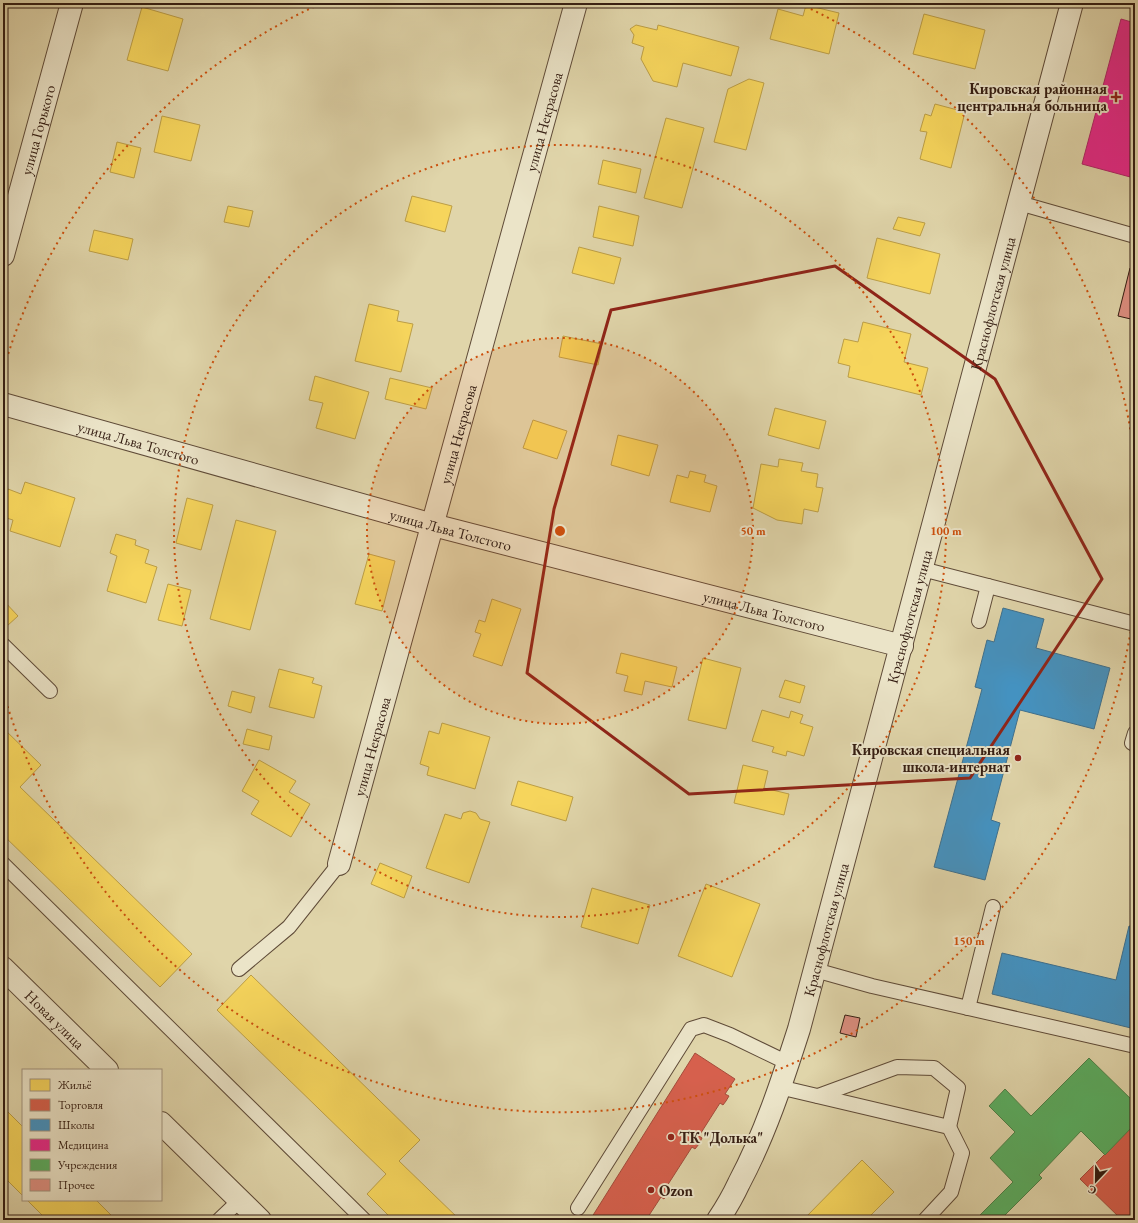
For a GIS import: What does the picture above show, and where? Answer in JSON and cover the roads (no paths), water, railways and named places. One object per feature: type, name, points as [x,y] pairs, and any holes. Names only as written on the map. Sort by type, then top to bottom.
[{"type":"street","name":"улица Горького","points":[[3,255],[72,3]]},
{"type":"street","name":"улица Некрасова","points":[[339,864],[576,3]]},
{"type":"street","name":"Краснофлотская улица","points":[[718,1220],[724,1212],[746,1171],[764,1130],[799,1029],[1072,3]]},
{"type":"street","name":"улица Льва Толстого","points":[[3,404],[433,525],[902,646]]},
{"type":"street","name":"Новая улица","points":[[3,968],[106,1069]]},
{"type":"street","points":[[162,1124],[260,1220]]},
{"type":"lane","points":[[1019,203],[1135,236]]},
{"type":"lane","points":[[922,569],[1135,624]]},
{"type":"lane","points":[[979,621],[988,586]]},
{"type":"lane","points":[[3,646],[50,691]]},
{"type":"lane","points":[[3,864],[364,1220]]},
{"type":"lane","points":[[239,969],[290,927],[339,864]]},
{"type":"lane","points":[[968,1008],[993,907]]},
{"type":"lane","points":[[814,970],[872,986],[1135,1046]]},
{"type":"lane","points":[[578,1208],[691,1029],[704,1025],[730,1035],[788,1063]]},
{"type":"lane","points":[[818,1096],[896,1068],[934,1068],[958,1088],[949,1127],[962,1153],[951,1192],[924,1220]]},
{"type":"lane","points":[[779,1087],[949,1127]]},
{"type":"lane","points":[[219,1220],[240,1200]]},
{"type":"place","name":"Кировская районная центральная больница","points":[[1116,97]]},
{"type":"place","name":"Кировская специальная школа-интернат","points":[[1018,758]]},
{"type":"place","name":"ТК \"Долька\"","points":[[671,1137]]},
{"type":"place","name":"Ozon","points":[[651,1190]]}]
